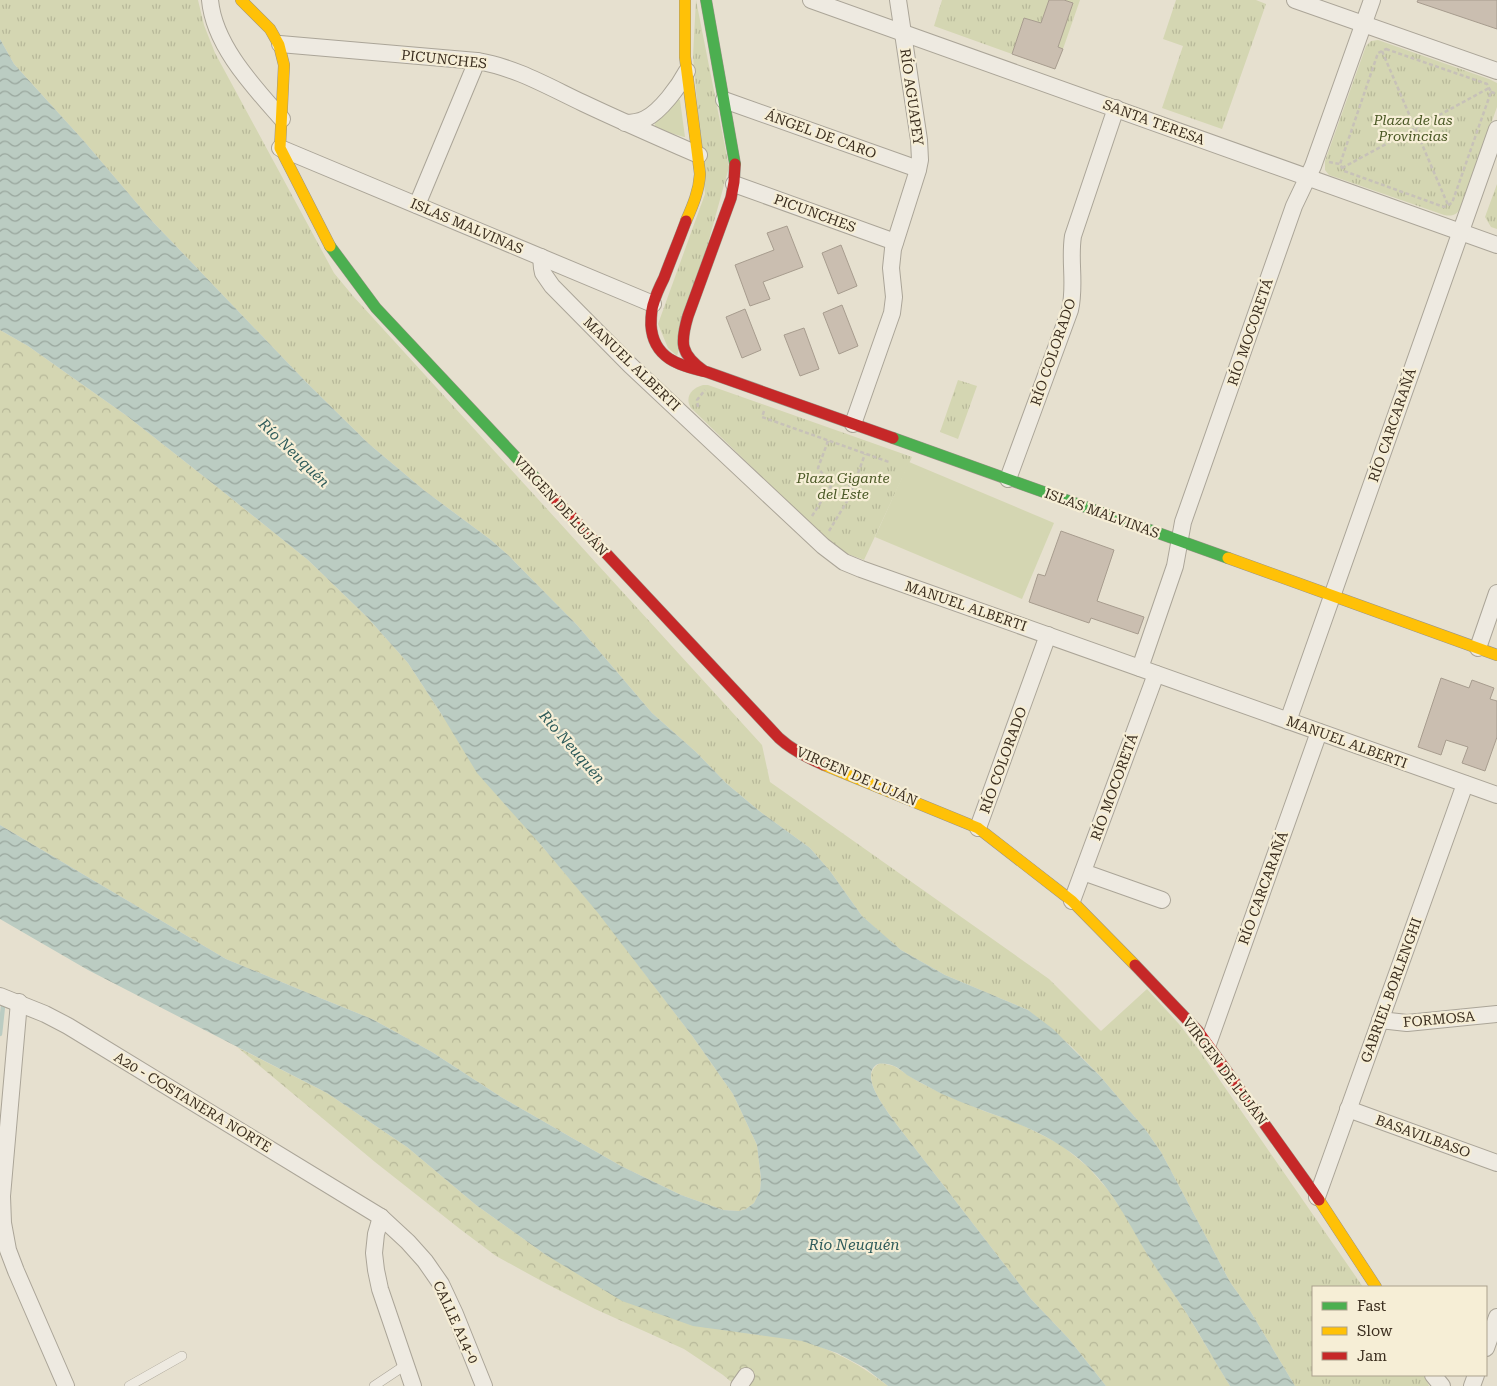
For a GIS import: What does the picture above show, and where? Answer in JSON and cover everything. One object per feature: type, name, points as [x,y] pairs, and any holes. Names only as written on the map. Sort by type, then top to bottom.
[{"type":"street","points":[[210,0],[214,21],[229,54],[249,82],[282,119]]},
{"type":"street","points":[[242,0],[268,26],[280,44],[283,54],[280,148]]},
{"type":"street","points":[[685,0],[684,42],[699,156],[699,186],[653,304],[651,321],[657,346],[662,354],[676,364],[707,372]]},
{"type":"street","points":[[706,0],[736,172],[729,203],[683,334],[682,343],[688,359],[707,372]]},
{"type":"street","name":"SANTA TERESA","points":[[811,0],[1497,245]]},
{"type":"street","name":"RÍO AGUAPEY","points":[[853,424],[892,313],[894,297],[892,258],[895,242],[920,160],[919,140],[898,0]]},
{"type":"street","points":[[1295,0],[1497,71]]},
{"type":"street","name":"RÍO MOCORETÁ","points":[[1140,668],[1176,566],[1183,522],[1294,206],[1308,178],[1372,0]]},
{"type":"street","name":"PICUNCHES","points":[[280,44],[477,60],[492,63],[514,70],[699,156]]},
{"type":"street","points":[[417,205],[477,60]]},
{"type":"street","points":[[625,123],[640,121],[652,114],[678,86],[687,71]]},
{"type":"street","name":"ÁNGEL DE CARO","points":[[724,100],[918,169]]},
{"type":"street","name":"RÍO COLORADO","points":[[1008,479],[1070,310],[1073,293],[1071,255],[1073,236],[1116,108]]},
{"type":"street","name":"RÍO CARCARAÑÁ","points":[[1288,721],[1497,129]]},
{"type":"street","name":"ISLAS MALVINAS","points":[[280,148],[653,304]]},
{"type":"street","name":"VIRGEN DE LUJÁN","points":[[280,148],[330,247],[376,308],[779,738],[800,754],[812,760],[978,828],[1072,901],[1173,1004],[1208,1044],[1317,1197],[1375,1286]]},
{"type":"street","name":"PICUNCHES","points":[[734,184],[895,242]]},
{"type":"street","name":"MANUEL ALBERTI","points":[[542,257],[543,273],[552,286],[630,365],[832,554],[844,562],[1497,795]]},
{"type":"street","name":"ISLAS MALVINAS","points":[[707,372],[1497,655]]},
{"type":"street","points":[[1478,648],[1497,593]]},
{"type":"street","name":"RÍO COLORADO","points":[[978,828],[1048,635]]},
{"type":"street","name":"RÍO MOCORETÁ","points":[[1072,901],[1156,674]]},
{"type":"street","name":"RÍO CARCARAÑÁ","points":[[1208,1044],[1319,732]]},
{"type":"street","name":"GABRIEL BORLENGHI","points":[[1317,1197],[1465,784]]},
{"type":"street","points":[[1083,872],[1162,900]]},
{"type":"street","name":"A20 - COSTANERA NORTE","points":[[0,996],[19,1002],[68,1026],[381,1217]]},
{"type":"street","points":[[19,1002],[2,1196],[3,1223],[8,1250],[16,1271],[66,1386]]},
{"type":"street","name":"FORMOSA","points":[[1380,1020],[1402,1024],[1497,1014]]},
{"type":"street","name":"BASAVILBASO","points":[[1348,1109],[1497,1163]]},
{"type":"street","points":[[381,1217],[376,1234],[374,1253],[376,1270],[380,1289],[413,1386]]},
{"type":"street","name":"CALLE A14-0","points":[[381,1217],[420,1255],[441,1284],[484,1386]]},
{"type":"street","points":[[1487,1345],[1497,1317]]},
{"type":"street","points":[[1434,1376],[1442,1386]]},
{"type":"lane","points":[[129,1386],[182,1356]]},
{"type":"lane","points":[[374,1386],[407,1364]]},
{"type":"path","points":[[1491,92],[1452,202],[1448,205],[1444,206],[1344,171],[1340,164],[1378,53],[1386,49],[1487,84],[1491,92],[1497,94]]},
{"type":"path","points":[[1382,51],[1448,205]]},
{"type":"path","points":[[1342,168],[1489,88]]},
{"type":"path","points":[[1325,160],[1340,164]]},
{"type":"path","points":[[697,400],[706,388]]},
{"type":"path","points":[[764,409],[762,417],[889,462]]},
{"type":"path","points":[[828,440],[818,468],[826,478],[853,487]]},
{"type":"path","points":[[828,533],[849,498],[865,454]]},
{"type":"path","points":[[811,517],[833,480]]},
{"type":"green space","points":[[0,0],[198,0],[204,25],[215,53],[334,273],[762,745],[770,782],[1049,979],[1101,1031],[1147,989],[1179,1024],[1199,1050],[1362,1286],[1312,1286],[1312,1376],[1424,1376],[1429,1386],[1295,1386],[1249,1309],[1230,1282],[1161,1152],[1145,1129],[1100,1076],[1071,1046],[1028,1010],[945,975],[901,950],[862,916],[830,871],[810,848],[758,810],[726,783],[696,752],[652,713],[577,625],[508,555],[425,491],[369,444],[307,383],[152,221],[83,140],[14,64],[0,39]]},
{"type":"green space","points":[[696,0],[729,167],[677,356],[668,348],[658,324],[705,194],[693,56]]},
{"type":"green space","points":[[942,0],[1049,0],[1041,23],[1024,18],[1012,54],[934,26]]},
{"type":"green space","points":[[1064,0],[1080,0],[1063,49],[1058,47],[1073,3]]},
{"type":"green space","points":[[1176,0],[1256,0],[1266,4],[1222,129],[1162,108],[1183,46],[1163,39]]},
{"type":"green space","name":"Plaza de las Provincias","points":[[1378,40],[1497,83],[1497,107],[1462,206],[1455,214],[1450,216],[1444,215],[1329,175],[1325,170],[1325,161],[1366,46],[1371,41]]},
{"type":"green space","points":[[677,99],[680,100],[685,137],[654,127],[656,121]]},
{"type":"green space","points":[[1497,184],[1497,229],[1491,227],[1485,217]]},
{"type":"green space","points":[[0,330],[28,346],[127,416],[308,560],[367,617],[408,663],[442,715],[541,845],[598,912],[693,1037],[733,1094],[757,1145],[761,1179],[760,1191],[754,1203],[746,1209],[739,1211],[723,1210],[681,1195],[621,1166],[501,1097],[432,1052],[372,1019],[226,959],[0,825]]},
{"type":"green space","points":[[958,380],[977,386],[958,439],[940,432]]},
{"type":"green space","name":"Plaza Gigante del Este","points":[[708,385],[912,457],[864,560],[842,552],[827,540],[691,408],[688,400],[690,394],[696,388]]},
{"type":"green space","points":[[909,462],[1054,523],[1022,599],[875,537]]},
{"type":"green space","points":[[237,1047],[327,1093],[407,1147],[476,1205],[546,1255],[750,1334],[790,1338],[826,1349],[858,1365],[888,1386],[736,1386],[684,1349],[595,1309],[496,1256],[375,1162]]},
{"type":"green space","points":[[881,1063],[894,1066],[941,1093],[1020,1124],[1060,1144],[1088,1167],[1109,1191],[1127,1218],[1147,1254],[1187,1314],[1230,1386],[1106,1386],[1069,1339],[1031,1299],[887,1111],[872,1084],[871,1075],[874,1068]]},
{"type":"water","name":"Río Neuquén","points":[[0,39],[14,64],[83,140],[152,221],[307,383],[369,444],[425,491],[508,555],[577,625],[652,713],[696,752],[726,783],[758,810],[810,848],[830,871],[862,916],[901,950],[945,975],[1028,1010],[1053,1029],[1100,1076],[1145,1129],[1161,1152],[1230,1282],[1249,1309],[1295,1386],[1230,1386],[1187,1314],[1152,1262],[1106,1187],[1088,1167],[1071,1153],[1036,1132],[940,1093],[892,1065],[878,1064],[872,1071],[873,1087],[882,1104],[1031,1299],[1069,1339],[1106,1386],[888,1386],[865,1368],[837,1353],[802,1341],[693,1326],[622,1301],[546,1255],[476,1205],[407,1147],[327,1093],[88,970],[0,919],[0,825],[226,959],[372,1019],[432,1052],[501,1097],[621,1166],[681,1195],[723,1210],[739,1211],[746,1209],[754,1203],[760,1191],[761,1179],[757,1145],[733,1094],[693,1037],[598,913],[477,773],[408,663],[367,617],[308,560],[127,416],[28,346],[0,330]]},
{"type":"building","points":[[1049,0],[1064,0],[1073,3],[1058,47],[1063,49],[1055,69],[1012,54],[1024,18],[1041,23]]},
{"type":"building","points":[[1418,0],[1497,0],[1497,29],[1417,2]]},
{"type":"building","points":[[787,226],[803,267],[763,282],[770,299],[750,306],[735,265],[774,250],[767,233]]},
{"type":"building","points":[[841,245],[857,286],[838,294],[822,253]]},
{"type":"building","points":[[842,305],[858,346],[839,354],[823,313]]},
{"type":"building","points":[[745,309],[761,350],[742,358],[726,317]]},
{"type":"building","points":[[804,328],[819,369],[800,376],[784,335]]},
{"type":"building","points":[[1061,531],[1114,550],[1097,601],[1144,617],[1138,634],[1091,618],[1089,623],[1029,602],[1038,574],[1045,576]]},
{"type":"building","points":[[1441,678],[1469,688],[1472,680],[1494,688],[1490,699],[1497,701],[1497,737],[1485,771],[1462,763],[1468,747],[1446,740],[1441,755],[1418,747]]},
{"type":"waterway","points":[[0,1034],[3,1006]]},
{"type":"traffic: fast","points":[[706,0],[735,164]]},
{"type":"traffic: fast","points":[[330,246],[376,308],[543,486]]},
{"type":"traffic: fast","points":[[893,438],[1228,558]]},
{"type":"traffic: slow","points":[[241,0],[270,29],[279,45],[284,65],[280,148],[330,246]]},
{"type":"traffic: slow","points":[[685,0],[685,57],[700,174],[697,192],[686,221]]},
{"type":"traffic: slow","points":[[1228,558],[1497,655]]},
{"type":"traffic: slow","points":[[824,765],[978,828],[1072,901],[1135,965]]},
{"type":"traffic: slow","points":[[1319,1200],[1375,1286]]},
{"type":"traffic: jam","points":[[704,371],[686,353],[683,341],[684,334],[688,316],[731,198],[735,164]]},
{"type":"traffic: jam","points":[[686,221],[653,305],[651,325],[653,336],[662,353],[669,359],[687,367],[707,372],[893,438]]},
{"type":"traffic: jam","points":[[543,486],[779,738],[800,753],[824,765]]},
{"type":"traffic: jam","points":[[1135,965],[1198,1031],[1319,1200]]}]
